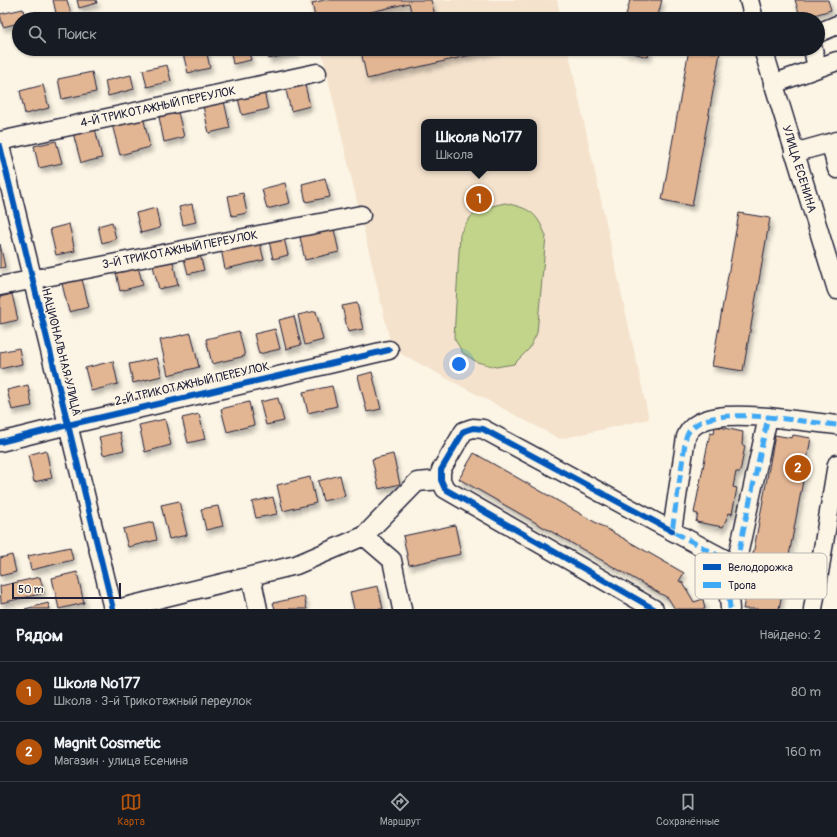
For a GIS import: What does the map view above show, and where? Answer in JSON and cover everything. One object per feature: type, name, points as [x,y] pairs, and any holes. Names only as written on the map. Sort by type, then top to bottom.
[{"type":"street","points":[[749,0],[752,12]]},
{"type":"street","points":[[825,30],[837,25]]},
{"type":"street","name":"УЛИЦА ЕСЕНИНА","points":[[765,56],[837,290]]},
{"type":"street","points":[[814,56],[817,68]]},
{"type":"street","points":[[773,84],[837,61]]},
{"type":"street","name":"4-Й ТРИКОТАЖНЫЙ ПЕРЕУЛОК","points":[[0,141],[317,73]]},
{"type":"street","points":[[794,153],[834,142],[837,169]]},
{"type":"street","name":"НАЦИОНАЛЬНАЯ УЛИЦА","points":[[0,146],[113,609]]},
{"type":"street","name":"3-Й ТРИКОТАЖНЫЙ ПЕРЕУЛОК","points":[[0,286],[361,215]]},
{"type":"street","name":"2-Й ТРИКОТАЖНЫЙ ПЕРЕУЛОК","points":[[0,442],[389,350]]},
{"type":"street","points":[[672,531],[688,430],[693,426],[720,416],[768,417],[837,425]]},
{"type":"street","points":[[739,553],[768,417]]},
{"type":"street","points":[[654,609],[445,489],[440,480],[441,470],[464,431],[473,428],[483,429],[712,553]]},
{"type":"street","points":[[822,553],[837,464]]},
{"type":"street","points":[[117,609],[296,565],[364,536],[417,482],[440,480]]},
{"type":"street","points":[[364,536],[392,560],[402,609]]},
{"type":"street","points":[[251,576],[258,609]]},
{"type":"street","points":[[729,599],[730,609]]},
{"type":"street","points":[[813,609],[815,599]]},
{"type":"shaded area","points":[[309,0],[557,0],[560,12],[312,12]]},
{"type":"shaded area","points":[[323,56],[570,56],[649,419],[560,439],[392,349]]},
{"type":"green space","points":[[505,203],[521,207],[531,212],[539,221],[546,236],[537,333],[529,349],[514,364],[496,367],[477,362],[463,353],[454,338],[460,234],[469,219],[478,211]]},
{"type":"building","points":[[53,0],[67,0],[70,12],[56,12]]},
{"type":"building","points":[[77,0],[96,0],[97,3],[79,8]]},
{"type":"building","points":[[324,0],[431,0],[434,12],[411,12],[409,3],[371,12],[314,12],[312,3]]},
{"type":"building","points":[[630,0],[662,0],[659,12],[627,12]]},
{"type":"building","points":[[795,0],[828,0],[831,10],[824,12],[799,12]]},
{"type":"building","points":[[23,9],[24,12],[12,12],[12,25],[3,27],[0,14]]},
{"type":"building","points":[[184,56],[207,56],[210,68],[188,73]]},
{"type":"building","points":[[231,56],[250,56],[251,60],[233,64]]},
{"type":"building","points":[[268,56],[281,56],[269,59]]},
{"type":"building","points":[[362,56],[467,56],[367,79]]},
{"type":"building","points":[[688,56],[719,56],[692,206],[662,200]]},
{"type":"building","points":[[167,65],[171,81],[147,87],[143,70]]},
{"type":"building","points":[[92,72],[96,92],[62,99],[58,79]]},
{"type":"building","points":[[131,75],[134,89],[108,96],[105,81]]},
{"type":"building","points":[[304,81],[310,106],[291,111],[285,86]]},
{"type":"building","points":[[43,85],[49,108],[25,114],[20,91]]},
{"type":"building","points":[[263,87],[268,109],[242,115],[237,94]]},
{"type":"building","points":[[224,101],[230,128],[209,133],[203,106]]},
{"type":"building","points":[[178,112],[184,137],[164,142],[159,117]]},
{"type":"building","points":[[143,116],[150,147],[120,155],[112,124]]},
{"type":"building","points":[[95,128],[102,158],[81,163],[73,133]]},
{"type":"building","points":[[56,141],[62,163],[39,168],[34,146]]},
{"type":"building","points":[[325,178],[330,197],[306,202],[302,184]]},
{"type":"building","points":[[285,183],[290,203],[267,209],[262,189]]},
{"type":"building","points":[[243,193],[247,213],[232,216],[228,196]]},
{"type":"building","points":[[192,204],[196,222],[183,225],[179,207]]},
{"type":"building","points":[[156,208],[160,228],[141,233],[136,213]]},
{"type":"building","points":[[739,213],[770,218],[743,371],[712,366]]},
{"type":"building","points":[[112,222],[116,239],[102,243],[98,226]]},
{"type":"building","points":[[69,224],[75,251],[56,255],[50,229]]},
{"type":"building","points":[[333,225],[339,252],[305,260],[299,233]]},
{"type":"building","points":[[284,238],[288,255],[273,259],[269,241]]},
{"type":"building","points":[[259,239],[264,260],[225,269],[221,249]]},
{"type":"building","points":[[0,244],[5,267],[0,268]]},
{"type":"building","points":[[199,251],[204,270],[188,274],[183,255]]},
{"type":"building","points":[[172,257],[178,285],[159,289],[152,262]]},
{"type":"building","points":[[138,267],[143,285],[120,291],[116,272]]},
{"type":"building","points":[[82,279],[89,307],[69,312],[62,284]]},
{"type":"building","points":[[12,294],[18,320],[0,324],[0,297]]},
{"type":"building","points":[[357,303],[363,329],[348,332],[342,306]]},
{"type":"building","points":[[316,311],[323,340],[305,345],[298,315]]},
{"type":"building","points":[[294,316],[301,345],[286,349],[279,320]]},
{"type":"building","points":[[275,329],[280,349],[259,354],[254,334]]},
{"type":"building","points":[[239,331],[245,356],[212,364],[206,339]]},
{"type":"building","points":[[191,333],[199,367],[168,375],[160,340]]},
{"type":"building","points":[[19,348],[22,364],[0,369],[0,352]]},
{"type":"building","points":[[157,358],[162,376],[133,383],[129,364]]},
{"type":"building","points":[[113,361],[118,384],[91,391],[85,368]]},
{"type":"building","points":[[372,372],[381,409],[367,412],[358,376]]},
{"type":"building","points":[[28,385],[32,406],[12,410],[7,390]]},
{"type":"building","points":[[332,386],[337,406],[308,413],[303,392]]},
{"type":"building","points":[[278,398],[284,421],[266,425],[260,402]]},
{"type":"building","points":[[249,402],[254,425],[227,432],[221,409]]},
{"type":"building","points":[[199,414],[205,439],[188,443],[182,418]]},
{"type":"building","points":[[165,419],[171,445],[145,452],[139,425]]},
{"type":"building","points":[[715,426],[743,432],[742,445],[745,446],[740,472],[736,472],[733,487],[737,488],[732,514],[729,513],[723,527],[696,522],[698,514],[694,513],[710,433],[714,434]]},
{"type":"building","points":[[120,432],[124,450],[103,455],[99,437]]},
{"type":"building","points":[[775,435],[792,438],[793,435],[811,438],[789,553],[753,553]]},
{"type":"building","points":[[46,450],[52,478],[34,482],[28,455]]},
{"type":"building","points":[[474,453],[684,573],[679,581],[683,583],[694,602],[703,599],[705,609],[675,609],[668,598],[459,479]]},
{"type":"building","points":[[393,454],[400,484],[379,489],[372,459]]},
{"type":"building","points":[[340,475],[345,496],[323,501],[318,481]]},
{"type":"building","points":[[310,477],[316,503],[283,511],[277,485]]},
{"type":"building","points":[[273,497],[277,514],[256,518],[252,502]]},
{"type":"building","points":[[179,501],[187,535],[169,539],[161,505]]},
{"type":"building","points":[[218,506],[223,526],[206,530],[201,509]]},
{"type":"building","points":[[153,522],[157,540],[128,547],[123,529]]},
{"type":"building","points":[[455,525],[461,554],[409,565],[403,536]]},
{"type":"building","points":[[70,547],[73,560],[31,570],[28,556]]},
{"type":"building","points":[[12,555],[16,572],[0,576],[0,558]]},
{"type":"building","points":[[77,572],[84,603],[59,609],[52,578]]},
{"type":"building","points":[[40,577],[44,593],[1,603],[0,586]]},
{"type":"building","points":[[378,586],[383,609],[354,609],[350,592]]},
{"type":"building","points":[[304,596],[307,609],[275,609],[273,603]]},
{"type":"building","points":[[745,599],[781,599],[779,609],[743,609]]},
{"type":"building","points":[[48,603],[50,609],[25,609]]},
{"type":"marked path","points":[[713,553],[672,531],[686,437],[691,428],[700,422],[722,416],[768,417]]},
{"type":"marked path","points":[[739,553],[768,417],[837,425]]},
{"type":"marked path","points":[[729,599],[730,609]]},
{"type":"cycle path","points":[[0,146],[113,609]]},
{"type":"cycle path","points":[[0,442],[389,350]]},
{"type":"cycle path","points":[[654,609],[445,489],[441,480],[441,470],[464,431],[473,428],[483,429],[672,531]]},
{"type":"place","name":"Школа №177","points":[[479,199]]},
{"type":"place","name":"Magnit Cosmetic","points":[[798,468]]}]
